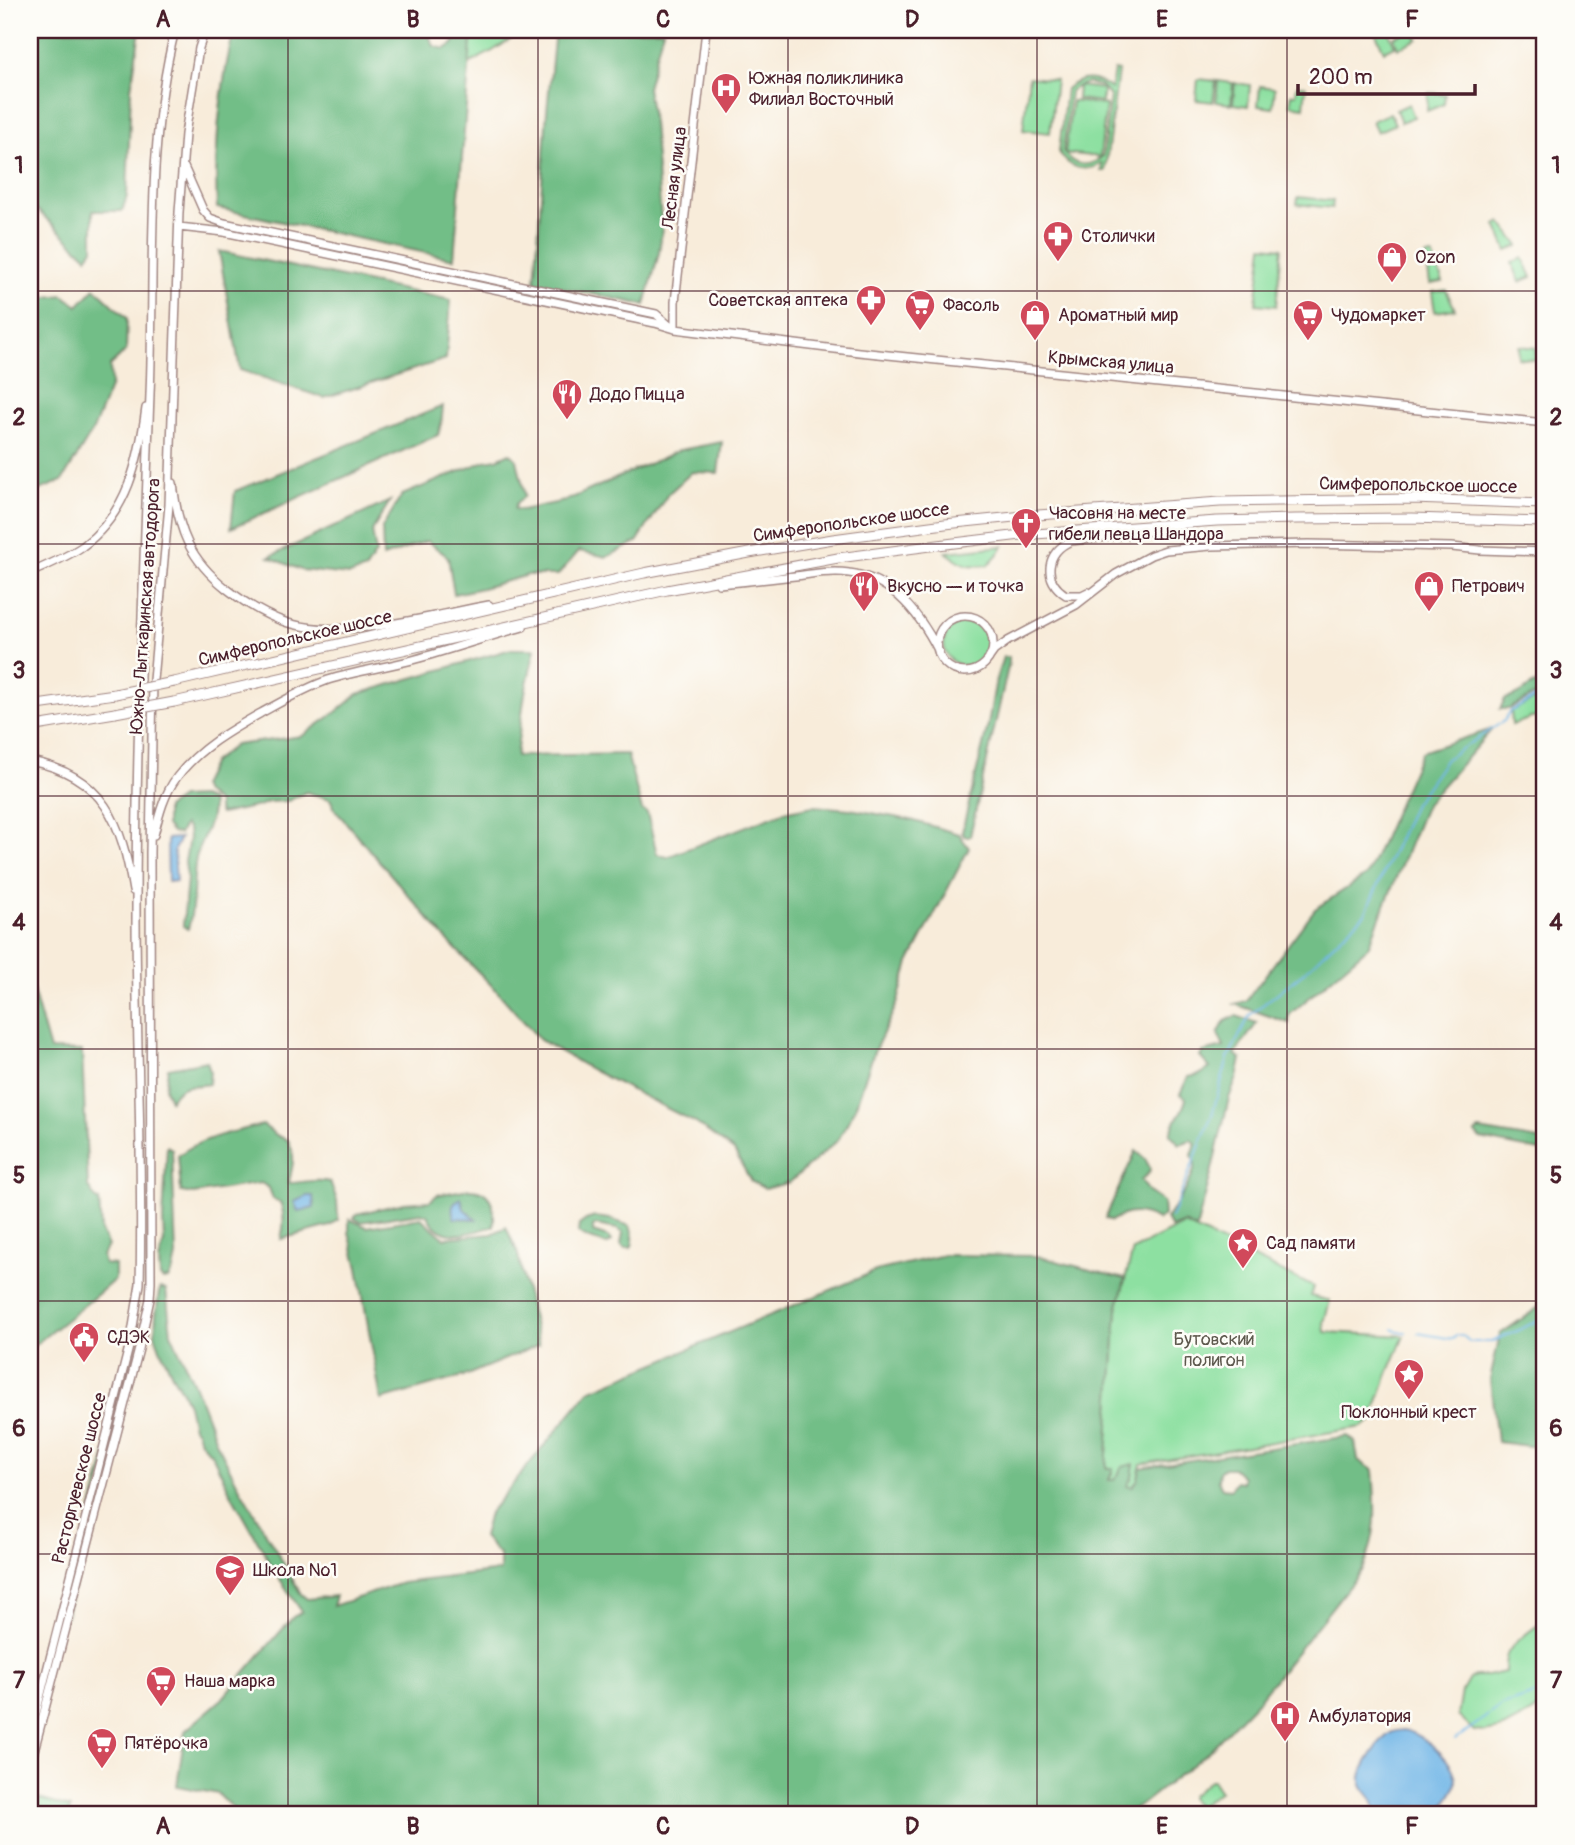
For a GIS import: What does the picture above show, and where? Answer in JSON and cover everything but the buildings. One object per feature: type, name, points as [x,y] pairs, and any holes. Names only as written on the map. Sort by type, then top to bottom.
[{"type":"highway","name":"Симферопольское шоссе","points":[[30,706],[115,694],[174,682],[683,565],[821,541],[945,524],[1161,505],[1293,499],[1413,499],[1545,504]]},
{"type":"highway","name":"Симферопольское шоссе","points":[[30,727],[174,702],[667,590],[838,558],[1021,535],[1199,522],[1412,518],[1545,522]]},
{"type":"main road","name":"Южно-Лыткаринская автодорога","points":[[140,1225],[136,912],[138,740],[152,358],[154,199],[159,128],[175,30]]},
{"type":"main road","name":"Южно-Лыткаринская автодорога","points":[[152,1228],[150,853],[153,680],[169,505],[183,165],[189,109],[199,48],[205,30]]},
{"type":"main road","name":"Лесная улица","points":[[675,330],[675,302],[706,30]]},
{"type":"main road","points":[[183,165],[203,211],[209,218],[656,314],[675,330]]},
{"type":"main road","name":"Крымская улица","points":[[179,227],[224,232],[655,323],[675,330],[912,358],[1545,423]]},
{"type":"main road","points":[[30,573],[83,546],[107,523],[120,505],[133,477],[142,436],[152,358]]},
{"type":"main road","points":[[171,439],[173,485],[178,517],[188,545],[211,576],[236,596],[264,613],[288,623],[324,628],[355,628],[590,586]]},
{"type":"main road","points":[[1102,586],[1082,595],[1073,596],[1060,591],[1053,583],[1050,564],[1056,550],[1071,541],[1134,534],[1199,522]]},
{"type":"main road","points":[[667,590],[829,572],[851,573],[878,583],[897,595],[929,631],[948,665],[962,671],[977,669],[1008,641],[1076,605],[1116,574],[1166,550],[1250,545],[1362,545],[1545,552]]},
{"type":"main road","points":[[150,853],[159,814],[177,776],[211,744],[293,695],[328,680],[415,659],[590,607]]},
{"type":"main road","points":[[939,652],[939,636],[946,623],[960,616],[967,616],[981,621],[991,633],[993,642],[989,658]]},
{"type":"main road","points":[[30,761],[49,765],[72,775],[92,789],[107,808],[118,828],[128,862],[136,912]]},
{"type":"main road","name":"Расторгуевское шоссе","points":[[30,1737],[131,1339],[141,1284],[140,1225]]},
{"type":"main road","name":"Расторгуевское шоссе","points":[[30,1766],[139,1349],[150,1299],[152,1228]]},
{"type":"green space","points":[[30,30],[140,30],[131,89],[127,196],[122,211],[93,211],[93,249],[87,257],[30,203]]},
{"type":"green space","points":[[234,30],[426,30],[434,46],[445,49],[453,44],[459,30],[472,30],[454,259],[217,208],[219,118]]},
{"type":"green space","points":[[484,30],[509,30],[511,39],[457,70],[460,50]]},
{"type":"green space","points":[[555,30],[663,30],[647,88],[653,123],[662,230],[659,253],[645,305],[535,282]]},
{"type":"green space","points":[[1374,30],[1388,30],[1395,46],[1384,51]]},
{"type":"green space","points":[[1414,30],[1418,39],[1398,48],[1394,37]]},
{"type":"green space","points":[[1114,70],[1118,71],[1105,171],[1101,171],[1102,163],[1090,168],[1073,166],[1059,152],[1066,89],[1083,80],[1094,80],[1111,89]],"holes":[[[1088,83],[1101,86],[1110,96],[1103,156],[1092,163],[1082,164],[1076,163],[1063,151],[1070,91]]]},
{"type":"green space","points":[[1029,77],[1056,80],[1050,133],[1023,130]]},
{"type":"green space","points":[[1198,79],[1216,81],[1213,102],[1196,100]]},
{"type":"green space","points":[[1218,81],[1233,83],[1231,104],[1216,102]]},
{"type":"green space","points":[[1235,83],[1250,85],[1248,106],[1233,104]]},
{"type":"green space","points":[[1297,85],[1306,86],[1304,107],[1290,105]]},
{"type":"green space","points":[[1078,86],[1103,89],[1102,102],[1077,99]]},
{"type":"green space","points":[[1260,86],[1275,88],[1273,108],[1258,106]]},
{"type":"green space","points":[[1428,93],[1445,94],[1444,104],[1427,111]]},
{"type":"green space","points":[[1072,101],[1106,105],[1100,157],[1065,153]]},
{"type":"green space","points":[[1409,104],[1414,117],[1401,122],[1396,110]]},
{"type":"green space","points":[[1390,113],[1395,124],[1377,132],[1372,121]]},
{"type":"green space","points":[[1298,197],[1333,201],[1332,208],[1297,204]]},
{"type":"green space","points":[[1501,222],[1519,246],[1507,251],[1496,225]]},
{"type":"green space","points":[[1263,246],[1282,248],[1276,306],[1256,304]]},
{"type":"green space","points":[[219,251],[451,300],[446,359],[324,398],[240,370]]},
{"type":"green space","points":[[1432,255],[1443,282],[1430,284],[1426,256]]},
{"type":"green space","points":[[1523,258],[1532,277],[1520,282],[1512,263]]},
{"type":"green space","points":[[30,263],[40,273],[30,287]]},
{"type":"green space","points":[[30,287],[32,299],[63,295],[78,306],[95,288],[127,318],[126,351],[110,366],[111,385],[93,430],[62,481],[30,494]]},
{"type":"green space","points":[[1446,290],[1455,309],[1435,312],[1432,292]]},
{"type":"green space","points":[[1519,346],[1536,348],[1535,360],[1518,358]]},
{"type":"green space","points":[[443,406],[438,435],[231,528],[235,491]]},
{"type":"green space","points":[[722,442],[718,473],[692,472],[668,494],[637,542],[607,557],[579,551],[558,575],[528,575],[454,594],[448,557],[427,541],[383,557],[382,528],[402,495],[485,461],[510,453],[517,460],[525,496],[516,504],[515,509],[522,510],[565,501],[680,450]]},
{"type":"green space","points":[[390,501],[372,531],[376,553],[366,569],[350,575],[301,570],[269,557]]},
{"type":"green space","points":[[1003,546],[988,565],[965,564],[946,552]]},
{"type":"green space","points":[[966,622],[975,623],[982,628],[987,635],[987,653],[982,660],[975,665],[966,666],[957,665],[950,660],[945,653],[944,644],[945,635],[950,628],[957,623]]},
{"type":"green space","points":[[511,649],[535,649],[525,693],[516,756],[627,754],[642,810],[647,813],[657,854],[667,857],[783,812],[813,806],[850,809],[911,820],[959,834],[969,848],[909,963],[897,1004],[874,1052],[854,1111],[838,1140],[790,1182],[765,1189],[751,1181],[734,1151],[696,1123],[540,1040],[447,940],[336,811],[330,799],[306,792],[288,801],[268,802],[220,814],[218,803],[204,792],[201,786],[213,762],[235,745],[302,736],[358,694]]},
{"type":"green space","points":[[1003,657],[1009,657],[1009,663],[968,837],[962,832]]},
{"type":"green space","points":[[1535,684],[1545,684],[1545,700],[1533,696],[1509,709],[1500,709],[1505,699]]},
{"type":"green space","points":[[1533,700],[1545,704],[1545,716],[1512,725],[1511,711]]},
{"type":"green space","points":[[1492,729],[1426,804],[1368,947],[1289,1015],[1289,1023],[1235,1004],[1246,1001],[1315,909],[1367,875],[1421,752]]},
{"type":"green space","points":[[201,797],[211,801],[212,808],[197,853],[188,929],[183,926],[188,829],[184,825],[179,834],[172,833],[166,826],[166,808],[181,798]]},
{"type":"green space","points":[[30,948],[31,984],[50,1050],[82,1051],[88,1187],[99,1200],[101,1231],[108,1246],[102,1256],[104,1264],[115,1265],[115,1279],[30,1349]]},
{"type":"green space","points":[[1236,1016],[1257,1023],[1235,1054],[1241,1059],[1237,1078],[1229,1098],[1196,1229],[1184,1223],[1171,1228],[1166,1219],[1185,1191],[1195,1164],[1192,1155],[1196,1144],[1191,1140],[1180,1144],[1170,1134],[1185,1103],[1186,1098],[1180,1094],[1188,1077],[1199,1075],[1210,1068],[1200,1057],[1203,1052],[1224,1047],[1218,1034],[1225,1021]]},
{"type":"green space","points":[[207,1061],[210,1071],[209,1084],[187,1086],[170,1100],[165,1089],[168,1068]]},
{"type":"green space","points":[[263,1125],[288,1140],[291,1146],[293,1157],[289,1183],[330,1182],[337,1200],[338,1220],[330,1226],[281,1239],[284,1220],[280,1202],[273,1199],[269,1188],[261,1183],[193,1194],[181,1192],[178,1156],[196,1144]]},
{"type":"green space","points":[[1479,1130],[1545,1141],[1545,1152],[1480,1139],[1475,1133]]},
{"type":"green space","points":[[167,1146],[172,1149],[176,1256],[173,1270],[168,1279],[163,1280],[160,1277],[159,1261],[164,1242]]},
{"type":"green space","points":[[1136,1151],[1150,1168],[1149,1173],[1141,1180],[1149,1192],[1163,1202],[1164,1216],[1158,1220],[1140,1213],[1129,1213],[1111,1221],[1105,1218]]},
{"type":"green space","points":[[469,1189],[487,1195],[493,1206],[494,1226],[466,1234],[448,1234],[433,1224],[427,1215],[421,1213],[361,1222],[354,1218],[357,1214],[404,1203],[430,1201],[437,1195]]},
{"type":"green space","points":[[595,1217],[630,1226],[633,1237],[631,1248],[624,1248],[621,1244],[623,1233],[617,1229],[596,1225],[593,1227],[593,1232],[608,1237],[611,1241],[607,1245],[581,1235],[578,1232],[579,1225]]},
{"type":"green space","points":[[421,1218],[444,1238],[492,1234],[506,1227],[517,1251],[539,1345],[467,1375],[381,1400],[358,1268],[349,1232],[349,1219],[367,1227]]},
{"type":"green space","name":"Бутовский полигон","points":[[1184,1224],[1314,1287],[1311,1296],[1330,1301],[1324,1322],[1325,1332],[1404,1336],[1371,1421],[1362,1427],[1141,1464],[1133,1487],[1127,1486],[1119,1473],[1114,1481],[1109,1480],[1112,1473],[1106,1469],[1117,1310],[1133,1250]]},
{"type":"green space","points":[[944,1255],[1037,1256],[1125,1279],[1117,1310],[1106,1468],[1113,1468],[1109,1480],[1114,1480],[1121,1467],[1134,1464],[1127,1486],[1133,1487],[1140,1468],[1348,1436],[1355,1442],[1358,1460],[1373,1470],[1373,1533],[1361,1571],[1259,1699],[1207,1753],[1137,1808],[1126,1815],[239,1815],[218,1794],[177,1786],[185,1731],[222,1699],[293,1617],[302,1612],[277,1575],[213,1456],[200,1441],[193,1427],[188,1405],[155,1334],[161,1288],[166,1290],[171,1333],[217,1443],[237,1483],[301,1594],[307,1599],[336,1596],[333,1606],[402,1583],[500,1571],[500,1556],[483,1537],[489,1513],[589,1391],[876,1271]],"holes":[[[1224,1468],[1233,1468],[1243,1477],[1242,1482],[1236,1481],[1231,1489],[1222,1488],[1218,1481],[1219,1472]]]},
{"type":"green space","points":[[1545,1303],[1545,1448],[1497,1442],[1490,1380],[1500,1334]]},
{"type":"green space","points":[[127,1370],[130,1371],[66,1616],[65,1615]]},
{"type":"green space","points":[[1545,1620],[1545,1698],[1540,1706],[1503,1728],[1485,1732],[1474,1731],[1458,1716],[1462,1691],[1469,1679],[1505,1672],[1509,1650]]},
{"type":"green space","points":[[1210,1780],[1220,1791],[1198,1807],[1190,1798]]},
{"type":"green space","points":[[39,1799],[70,1808],[68,1815],[34,1815]]},
{"type":"water","points":[[180,838],[174,850],[176,881],[168,882],[167,839]]},
{"type":"water","points":[[313,1196],[314,1208],[298,1211],[294,1202]]},
{"type":"water","points":[[461,1198],[464,1209],[476,1219],[454,1218],[453,1206]]},
{"type":"water","points":[[1404,1730],[1430,1744],[1453,1770],[1455,1787],[1437,1815],[1376,1815],[1374,1803],[1362,1786],[1361,1776],[1378,1746],[1388,1735]]},
{"type":"waterway","points":[[1171,1218],[1212,1115],[1228,1058],[1250,1015],[1304,972],[1365,914],[1414,804],[1446,759],[1504,721],[1511,711],[1535,698],[1545,699]]},
{"type":"waterway","points":[[1418,1333],[1453,1339],[1462,1335],[1470,1342],[1491,1342],[1545,1317]]},
{"type":"waterway","points":[[1393,1329],[1406,1332]]},
{"type":"waterway","points":[[1456,1739],[1502,1705],[1538,1694],[1545,1685]]},
{"type":"place","name":"Южная поликлиника Филиал Восточный","points":[[726,115]]},
{"type":"place","name":"Столички","points":[[1058,263]]},
{"type":"place","name":"Ozon","points":[[1392,284]]},
{"type":"place","name":"Советская аптека","points":[[871,327]]},
{"type":"place","name":"Фасоль","points":[[920,332]]},
{"type":"place","name":"Ароматный мир","points":[[1035,342]]},
{"type":"place","name":"Чудомаркет","points":[[1308,342]]},
{"type":"place","name":"Додо Пицца","points":[[567,421]]},
{"type":"place","name":"Часовня на месте гибели певца Шандора","points":[[1026,550]]},
{"type":"place","name":"Вкусно — и точка","points":[[864,613]]},
{"type":"place","name":"Петрович","points":[[1429,613]]},
{"type":"place","name":"Сад памяти","points":[[1243,1270]]},
{"type":"place","name":"СДЭК","points":[[84,1364]]},
{"type":"place","name":"Поклонный крест","points":[[1409,1401]]},
{"type":"place","name":"Школа №1","points":[[230,1597]]},
{"type":"place","name":"Наша марка","points":[[161,1708]]},
{"type":"place","name":"Амбулатория","points":[[1285,1743]]},
{"type":"place","name":"Пятёрочка","points":[[102,1770]]}]
